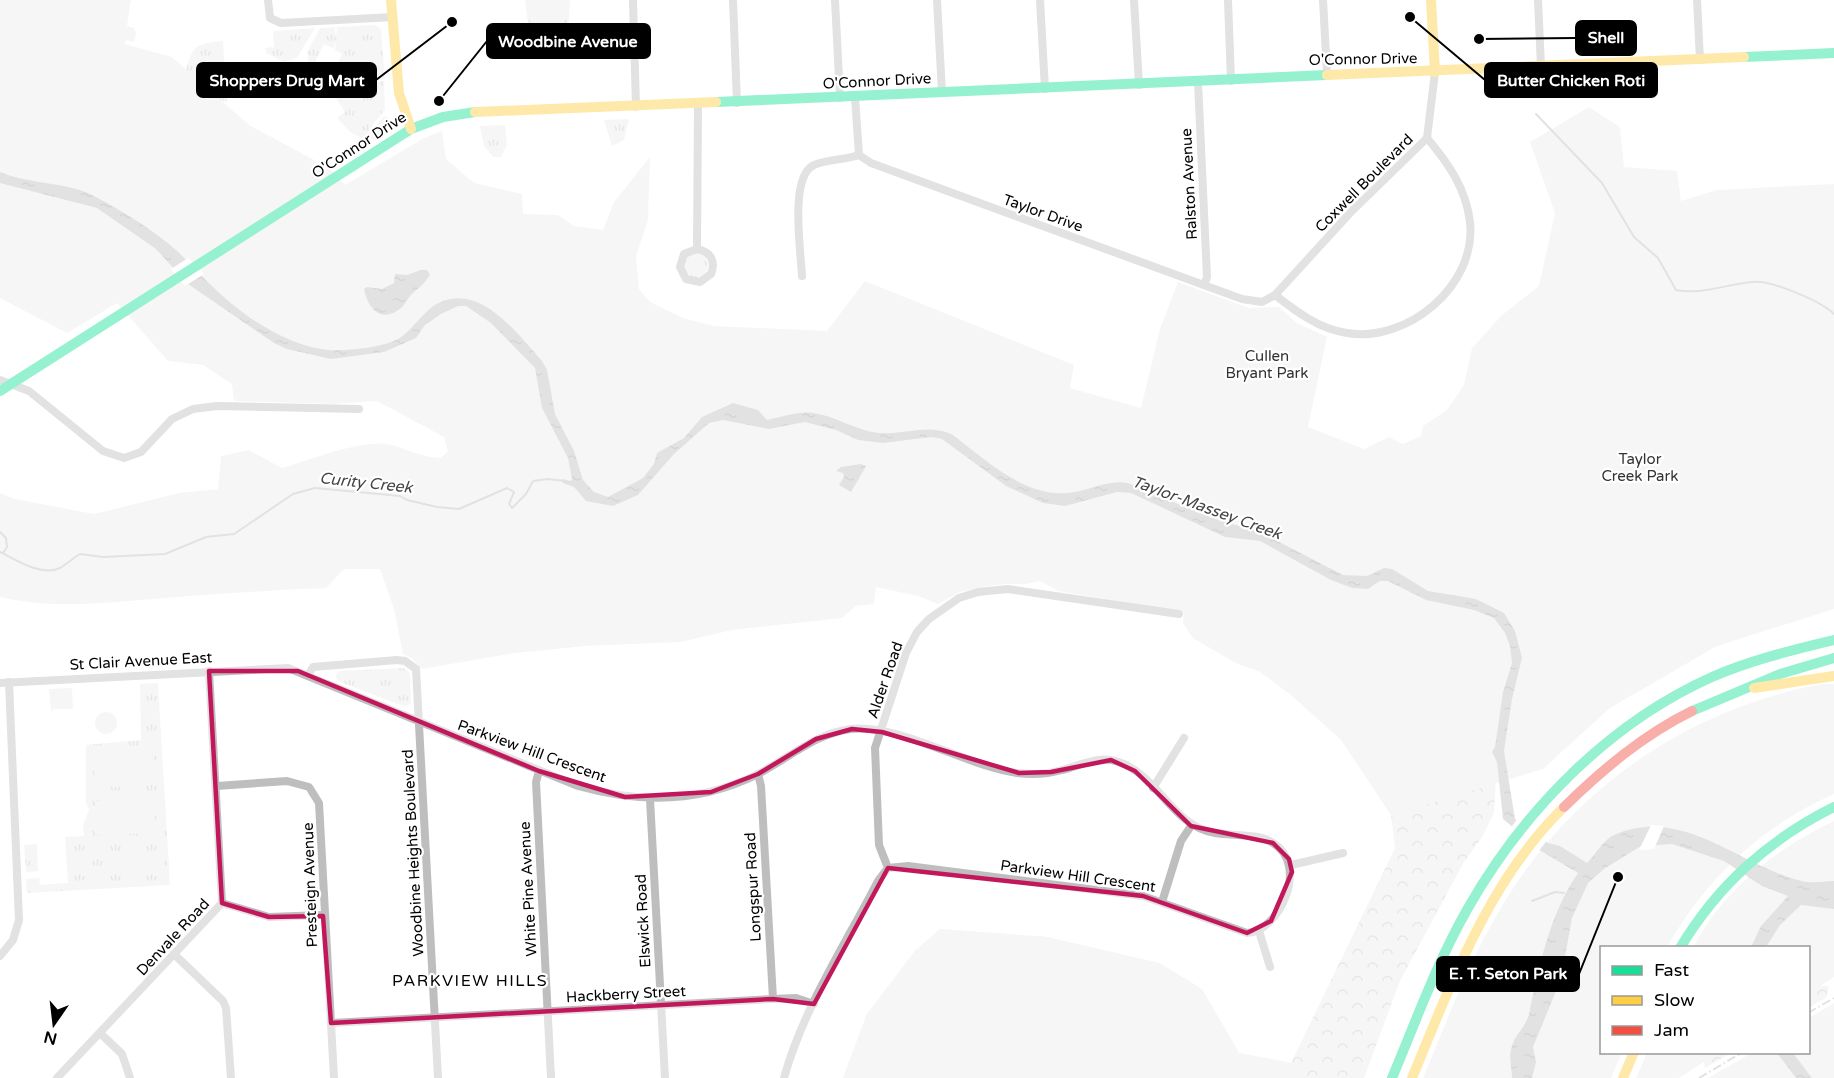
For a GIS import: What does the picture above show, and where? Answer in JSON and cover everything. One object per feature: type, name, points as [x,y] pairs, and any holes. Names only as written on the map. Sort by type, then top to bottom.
[{"type":"main road","points":[[391,0],[399,93],[411,129]]},
{"type":"main road","points":[[1431,0],[1435,72]]},
{"type":"main road","name":"O'Connor Drive","points":[[0,391],[5,382],[105,324],[427,120],[473,112],[698,105],[1231,81],[1327,74],[1435,72],[1834,53]]},
{"type":"main road","points":[[1392,1078],[1468,908],[1508,849],[1541,808],[1606,745],[1654,710],[1696,684],[1834,633]]},
{"type":"main road","points":[[1770,656],[1834,640]]},
{"type":"main road","points":[[1412,1078],[1475,934],[1520,859],[1578,792],[1622,754],[1673,720],[1734,690],[1767,677],[1834,658]]},
{"type":"main road","points":[[1734,690],[1834,676]]},
{"type":"main road","points":[[1681,946],[1723,887],[1769,845],[1834,807]]},
{"type":"main road","points":[[1623,1078],[1634,1054]]},
{"type":"street","points":[[268,0],[270,18],[274,22],[393,16]]},
{"type":"street","points":[[633,0],[636,107]]},
{"type":"street","points":[[733,0],[737,102]]},
{"type":"street","points":[[835,0],[840,98]]},
{"type":"street","points":[[937,0],[942,93]]},
{"type":"street","points":[[1040,0],[1045,89]]},
{"type":"street","points":[[1134,0],[1139,85]]},
{"type":"street","points":[[1228,0],[1231,81]]},
{"type":"street","points":[[1323,0],[1327,74]]},
{"type":"street","points":[[1538,0],[1541,66]]},
{"type":"street","points":[[1697,0],[1700,60]]},
{"type":"street","name":"Coxwell Boulevard","points":[[1275,295],[1366,196],[1427,138],[1435,72]]},
{"type":"street","name":"Ralston Avenue","points":[[1198,82],[1206,277],[1204,285]]},
{"type":"street","points":[[802,276],[799,191],[803,174],[813,165],[859,155],[855,97]]},
{"type":"street","points":[[697,249],[698,105]]},
{"type":"street","points":[[1275,295],[1295,312],[1323,327],[1363,335],[1379,333],[1406,324],[1440,299],[1453,283],[1465,258],[1470,223],[1460,184],[1448,162],[1427,138]]},
{"type":"street","name":"Taylor Drive","points":[[859,155],[882,168],[1252,302],[1262,302],[1275,295]]},
{"type":"street","points":[[697,249],[709,254],[713,261],[711,274],[700,282],[686,279],[680,267],[684,254],[697,249]]},
{"type":"street","points":[[5,382],[29,391],[103,452],[124,458],[141,452],[172,419],[193,409],[217,406],[359,409]]},
{"type":"street","name":"Alder Road","points":[[888,868],[879,846],[875,748],[906,653],[917,632],[935,613],[959,598],[978,592],[1008,589],[1179,614]]},
{"type":"street","name":"Woodbine Heights Boulevard","points":[[308,675],[313,668],[397,660],[411,664],[417,675],[438,1078]]},
{"type":"street","name":"Parkview Hill Crescent","points":[[283,667],[308,675],[539,771],[600,792],[650,799],[711,792],[758,774],[816,739],[852,729],[882,732],[1019,773],[1051,772],[1090,761],[1111,760],[1127,765],[1154,788],[1191,826]]},
{"type":"street","name":"St Clair Avenue East","points":[[4,683],[283,667]]},
{"type":"street","name":"Denvale Road","points":[[57,1078],[175,956],[222,903],[209,671]]},
{"type":"street","points":[[0,956],[13,940],[19,920],[4,683]]},
{"type":"street","points":[[1154,788],[1184,738]]},
{"type":"street","name":"White Pine Avenue","points":[[539,771],[536,782],[551,1078]]},
{"type":"street","name":"Longspur Road","points":[[758,774],[761,786],[773,999]]},
{"type":"street","name":"Presteign Avenue","points":[[217,786],[287,781],[309,787],[316,796],[321,814],[323,915],[334,1078]]},
{"type":"street","name":"Elswick Road","points":[[650,799],[665,1078]]},
{"type":"street","points":[[1162,902],[1181,841],[1191,826],[1214,833],[1267,840],[1280,848],[1291,865],[1286,893],[1271,921],[1259,931],[1269,967]]},
{"type":"street","points":[[1291,865],[1343,853]]},
{"type":"street","name":"Parkview Hill Crescent","points":[[888,868],[897,866],[932,869],[1143,896],[1241,932],[1259,931]]},
{"type":"street","points":[[784,1078],[790,1056],[814,1004],[878,881],[888,868]]},
{"type":"street","points":[[222,903],[270,917],[323,915]]},
{"type":"street","points":[[175,956],[223,1001],[226,1008],[231,1078]]},
{"type":"street","name":"Hackberry Street","points":[[331,1023],[796,998],[814,1004]]},
{"type":"street","points":[[100,1034],[122,1054],[130,1078]]},
{"type":"highlighted area","points":[[209,671],[298,671],[539,771],[625,797],[711,792],[758,774],[816,739],[852,729],[882,732],[1019,773],[1051,772],[1111,760],[1135,771],[1191,826],[1273,843],[1289,859],[1292,872],[1271,921],[1247,933],[1143,896],[888,868],[814,1004],[773,999],[331,1023],[323,916],[269,917],[222,903]]},
{"type":"green space","name":"Taylor Creek Park","points":[[0,0],[131,0],[127,26],[134,28],[136,33],[134,42],[125,40],[125,44],[172,57],[249,125],[331,169],[345,185],[424,138],[442,131],[446,159],[474,183],[522,194],[523,214],[558,215],[574,226],[603,230],[614,202],[650,157],[648,220],[636,256],[639,289],[650,302],[683,318],[714,326],[827,331],[865,281],[1074,365],[1070,388],[1141,408],[1160,329],[1178,282],[1249,308],[1279,307],[1297,323],[1327,337],[1308,427],[1364,449],[1389,437],[1403,444],[1421,436],[1423,426],[1447,410],[1464,385],[1472,348],[1502,315],[1539,286],[1555,213],[1530,142],[1589,107],[1620,127],[1624,167],[1677,171],[1681,201],[1717,190],[1834,184],[1834,609],[1717,646],[1610,708],[1543,769],[1391,815],[1341,740],[1291,695],[1259,671],[1238,664],[1193,638],[1183,623],[1184,612],[1059,591],[1040,581],[1026,584],[998,584],[960,592],[938,604],[918,596],[876,587],[874,604],[856,606],[842,618],[732,630],[681,642],[585,646],[516,653],[421,669],[412,658],[403,654],[394,609],[380,569],[344,569],[326,588],[82,604],[41,603],[0,597],[0,493],[15,499],[94,514],[179,493],[218,489],[221,456],[249,450],[282,468],[363,445],[387,444],[441,458],[448,451],[444,437],[377,401],[334,404],[234,401],[232,384],[203,365],[168,361],[117,303],[67,333],[0,298]]},
{"type":"green space","points":[[525,0],[570,0],[569,21],[557,34],[540,34],[528,24]]},
{"type":"green space","points":[[532,0],[563,0],[564,27],[533,28]]},
{"type":"green space","points":[[375,25],[381,29],[385,79],[367,80],[359,75],[328,82],[342,54],[335,50],[337,27]]},
{"type":"green space","points":[[335,27],[336,40],[333,48],[324,44],[310,73],[307,52],[320,28]]},
{"type":"green space","points":[[315,28],[297,58],[284,62],[266,53],[265,48],[274,47],[273,31]]},
{"type":"green space","points":[[223,41],[227,102],[217,100],[186,70],[191,55],[197,47]]},
{"type":"green space","points":[[384,81],[385,110],[371,127],[365,140],[350,132],[337,118],[345,112],[328,86],[345,84],[357,89],[367,83]]},
{"type":"green space","points":[[384,116],[390,119],[385,130],[376,138],[368,140],[374,128]]},
{"type":"green space","points":[[629,119],[624,140],[612,146],[604,120]]},
{"type":"green space","points":[[505,125],[507,145],[501,157],[493,157],[484,146],[480,126]]},
{"type":"green space","points":[[696,253],[705,256],[708,265],[705,274],[696,277],[687,274],[684,265],[687,256]]},
{"type":"green space","points":[[897,465],[1497,762],[1494,813],[1481,839],[1464,862],[1400,981],[1364,1078],[843,1078],[867,1014],[915,951],[940,929],[1047,937],[1159,963],[1202,989],[1239,1053],[1291,1063],[1395,848],[1391,815],[1342,740],[1290,694],[1259,671],[1238,664],[1193,638],[1183,623],[1184,612],[1059,591],[1040,581],[976,587],[960,592]]},
{"type":"green space","points":[[404,668],[410,673],[411,703],[406,707],[340,682],[335,677],[339,671]]},
{"type":"green space","points":[[158,683],[170,885],[27,893],[26,879],[39,878],[40,885],[68,883],[65,837],[84,836],[83,824],[89,810],[86,803],[86,745],[141,740],[140,684]]},
{"type":"green space","points":[[1822,684],[1834,684],[1834,794],[1782,822],[1738,857],[1700,899],[1668,946],[1600,946],[1600,1054],[1622,1054],[1611,1078],[1423,1078],[1481,943],[1505,901],[1533,860],[1566,822],[1602,788],[1641,758],[1683,733],[1727,712],[1774,695]]},
{"type":"green space","points":[[72,688],[73,709],[53,709],[51,712],[49,689]]},
{"type":"green space","points":[[102,712],[110,712],[117,719],[117,727],[110,734],[102,734],[95,727],[95,719]]},
{"type":"green space","points":[[152,751],[154,785],[95,788],[93,753]]},
{"type":"green space","points":[[154,798],[155,833],[97,835],[95,801]]},
{"type":"green space","points":[[1834,821],[1834,977],[1810,992],[1810,946],[1694,946],[1719,908],[1753,873],[1792,844]]},
{"type":"green space","points":[[144,841],[145,865],[122,866],[121,842]]},
{"type":"green space","points":[[37,844],[38,871],[26,872],[24,845]]},
{"type":"green space","points":[[940,929],[1047,937],[1159,963],[1202,989],[1239,1053],[1291,1063],[1302,1078],[843,1078],[867,1014],[915,951]]},
{"type":"green space","points":[[1810,985],[1829,986],[1826,998],[1810,1006]]},
{"type":"green space","points":[[1834,1003],[1834,1078],[1708,1078],[1750,1054],[1810,1054],[1810,1017]]},
{"type":"green space","points":[[1646,1054],[1716,1054],[1679,1078],[1636,1078]]},
{"type":"green space","points":[[1702,1054],[1729,1054],[1705,1068]]},
{"type":"water","points":[[0,172],[73,188],[106,202],[138,221],[167,243],[250,318],[280,336],[312,347],[344,350],[389,343],[410,330],[432,307],[448,300],[464,299],[479,303],[507,323],[542,361],[547,370],[555,414],[574,451],[583,480],[594,492],[608,497],[643,478],[654,464],[657,453],[684,438],[702,417],[733,403],[758,410],[767,420],[807,413],[830,417],[871,432],[935,430],[944,432],[953,435],[1006,475],[1036,489],[1052,493],[1068,493],[1106,484],[1128,483],[1212,518],[1260,532],[1343,575],[1367,576],[1384,568],[1392,569],[1428,591],[1476,599],[1504,613],[1515,631],[1522,658],[1512,699],[1504,751],[1515,819],[1548,843],[1560,846],[1587,863],[1603,843],[1616,834],[1641,827],[1665,827],[1688,833],[1711,841],[1779,874],[1806,882],[1834,881],[1834,909],[1801,905],[1780,925],[1767,946],[1751,946],[1761,926],[1788,896],[1762,886],[1724,861],[1672,844],[1641,846],[1604,869],[1588,883],[1572,918],[1561,979],[1533,1047],[1536,1062],[1532,1078],[1512,1078],[1510,1058],[1512,1046],[1528,1019],[1553,923],[1578,873],[1541,851],[1503,819],[1497,762],[1492,752],[1495,747],[1503,692],[1512,663],[1510,646],[1505,633],[1494,618],[1474,610],[1426,600],[1388,581],[1380,581],[1368,589],[1352,588],[1331,580],[1260,541],[1225,537],[1131,493],[1117,492],[1065,506],[1043,503],[1006,486],[942,439],[931,437],[883,443],[858,440],[836,430],[805,422],[769,429],[723,420],[709,423],[674,454],[638,495],[613,506],[586,501],[574,487],[563,483],[562,479],[571,481],[572,479],[568,458],[542,408],[535,368],[491,323],[466,306],[458,306],[441,314],[425,325],[416,338],[384,352],[331,359],[287,349],[274,343],[188,284],[156,249],[97,208],[0,183]]},
{"type":"water","points":[[427,270],[430,275],[401,308],[387,315],[376,312],[372,308],[364,289],[367,287],[382,289],[394,283],[395,274],[407,275]]},
{"type":"water","points":[[861,464],[866,466],[851,492],[839,485],[844,477],[843,473],[836,471],[841,467]]},
{"type":"water","points":[[1778,1054],[1794,1054],[1812,1078],[1796,1078]]},
{"type":"pier","points":[[188,258],[204,274],[185,286],[171,269]]},
{"type":"pier","points":[[1518,818],[1548,839],[1538,852],[1510,829]]},
{"type":"pier","points":[[1651,825],[1664,826],[1654,849],[1639,850]]},
{"type":"waterway","points":[[1536,114],[1602,183],[1634,237],[1658,258],[1676,290],[1696,291],[1761,282],[1795,292],[1834,314]]},
{"type":"waterway","name":"Curity Creek","points":[[0,552],[37,569],[53,570],[60,568],[80,554],[103,557],[165,554],[206,537],[234,534],[293,494],[315,488],[400,496],[407,500],[437,507],[459,509],[507,488],[514,492],[509,504],[512,508],[526,494],[533,481],[548,479],[565,481]]},
{"type":"waterway","points":[[0,532],[6,538],[7,547],[3,553]]},
{"type":"waterway","points":[[1532,901],[1555,892],[1564,893]]},
{"type":"railway","points":[[1810,1012],[1834,998]]},
{"type":"railway","points":[[1699,1078],[1740,1054]]},
{"type":"traffic: fast","points":[[1744,57],[1834,53]]},
{"type":"traffic: fast","points":[[716,102],[1327,75]]},
{"type":"traffic: fast","points":[[0,391],[411,129],[443,117],[475,112]]},
{"type":"traffic: fast","points":[[1392,1078],[1437,970],[1468,908],[1515,837],[1572,773],[1604,744],[1674,696],[1742,665],[1834,640]]},
{"type":"traffic: fast","points":[[1692,711],[1780,674],[1834,658]]},
{"type":"traffic: fast","points":[[1681,946],[1711,904],[1746,866],[1787,834],[1834,807]]},
{"type":"traffic: slow","points":[[391,0],[399,93],[411,129]]},
{"type":"traffic: slow","points":[[1431,0],[1435,72]]},
{"type":"traffic: slow","points":[[1327,75],[1744,57]]},
{"type":"traffic: slow","points":[[475,112],[716,102]]},
{"type":"traffic: slow","points":[[1754,688],[1834,676]]},
{"type":"traffic: slow","points":[[1412,1078],[1457,970],[1493,900],[1514,867],[1564,807]]},
{"type":"traffic: slow","points":[[1623,1078],[1633,1054]]},
{"type":"traffic: jam","points":[[1564,807],[1624,754],[1674,720],[1692,711]]},
{"type":"place","name":"Butter Chicken Roti","points":[[1410,17]]},
{"type":"place","name":"Shoppers Drug Mart","points":[[452,22]]},
{"type":"place","name":"Shell","points":[[1479,39]]},
{"type":"place","name":"Woodbine Avenue","points":[[439,101]]},
{"type":"place","name":"E. T. Seton Park","points":[[1618,877]]},
{"type":"district","name":"PARKVIEW HILLS","points":[[470,980]]},
{"type":"park label","name":"Cullen Bryant Park","points":[[1267,364]]},
{"type":"water label","name":"Taylor-Massey Creek","points":[[1207,507]]}]
